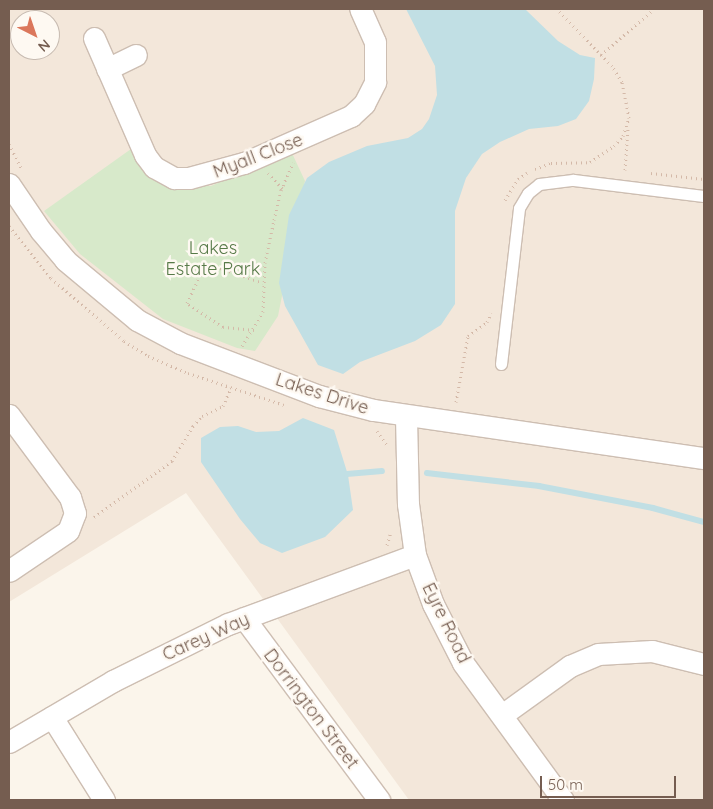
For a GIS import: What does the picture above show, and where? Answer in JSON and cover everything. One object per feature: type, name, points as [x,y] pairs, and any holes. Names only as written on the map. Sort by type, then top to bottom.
[{"type":"street","name":"Myall Close","points":[[94,38],[145,156],[154,167],[174,178],[215,174],[330,128],[352,116],[364,104],[375,82],[376,59],[375,42],[360,9]]},
{"type":"street","points":[[107,69],[136,55]]},
{"type":"street","name":"Lakes Drive","points":[[16,177],[41,231],[65,260],[144,324],[180,343],[319,396],[406,417],[704,458]]},
{"type":"street","points":[[9,414],[70,497],[75,513],[68,531],[9,571]]},
{"type":"street","name":"Eyre Road","points":[[406,417],[408,504],[415,555],[434,604],[463,663],[563,800]]},
{"type":"street","name":"Carey Way","points":[[9,742],[113,681],[244,618],[415,555]]},
{"type":"street","name":"Dorrington Street","points":[[244,618],[379,800]]},
{"type":"street","points":[[502,715],[570,666],[598,654],[652,651],[704,664]]},
{"type":"street","points":[[52,716],[104,800]]},
{"type":"lane","points":[[501,364],[519,208],[528,193],[539,184],[573,180],[704,196]]},
{"type":"path","points":[[601,54],[654,9]]},
{"type":"path","points":[[625,170],[628,125]]},
{"type":"path","points":[[9,144],[16,177]]},
{"type":"path","points":[[581,163],[598,167]]},
{"type":"path","points":[[616,169],[634,171]]},
{"type":"path","points":[[266,171],[282,188]]},
{"type":"path","points":[[642,172],[704,179]]},
{"type":"path","points":[[9,226],[51,278],[124,342],[148,356],[231,388],[294,408]]},
{"type":"path","points":[[254,330],[223,327],[187,303],[206,263],[263,283]]},
{"type":"path","points":[[242,347],[254,330],[263,312],[265,263]]},
{"type":"path","points":[[233,344],[249,350]]},
{"type":"path","points":[[90,519],[172,461],[193,426],[202,416],[223,406],[231,388]]},
{"type":"path","points":[[449,401],[457,403]]},
{"type":"path","points":[[372,428],[384,439],[387,453]]},
{"type":"path","points":[[385,547],[390,540],[390,525]]},
{"type":"shaded area","points":[[9,9],[704,9],[704,800],[409,800],[186,493],[9,602]]},
{"type":"green space","name":"Lakes Estate Park","points":[[131,149],[140,166],[166,186],[211,186],[291,151],[305,181],[278,316],[255,351],[237,348],[163,319],[80,254],[44,211]]},
{"type":"water","points":[[406,9],[525,9],[558,41],[580,55],[595,58],[594,79],[589,101],[576,119],[558,126],[529,129],[500,142],[482,154],[466,178],[455,211],[455,304],[441,325],[415,341],[360,362],[343,374],[318,365],[285,306],[279,283],[289,215],[307,178],[329,162],[367,146],[408,138],[422,129],[429,119],[437,95],[435,66]]},
{"type":"water","points":[[303,418],[334,430],[348,475],[353,510],[325,537],[282,553],[260,543],[240,519],[201,462],[201,438],[220,427],[238,426],[256,432],[279,431]]},
{"type":"waterway","points":[[347,474],[382,471]]},
{"type":"waterway","points":[[427,473],[539,486],[653,508],[704,522]]}]
